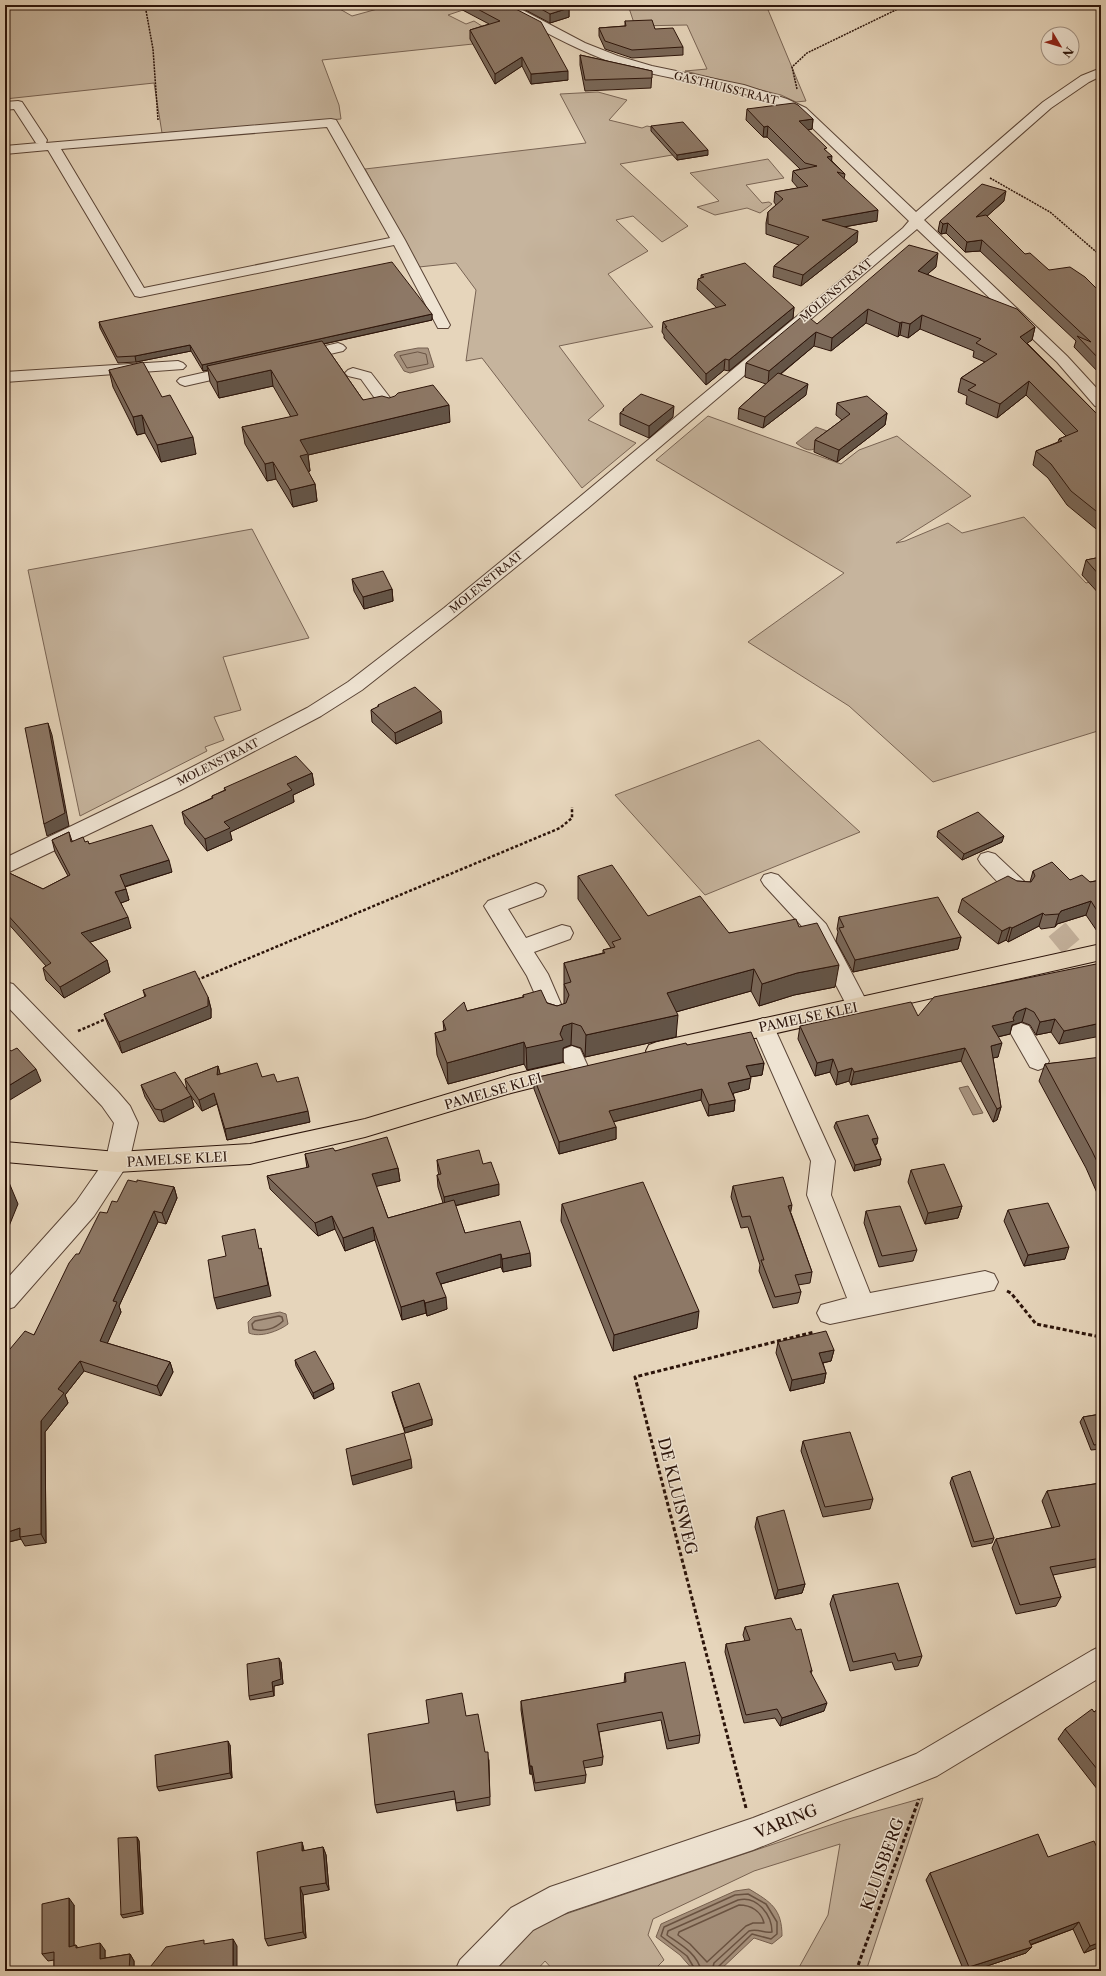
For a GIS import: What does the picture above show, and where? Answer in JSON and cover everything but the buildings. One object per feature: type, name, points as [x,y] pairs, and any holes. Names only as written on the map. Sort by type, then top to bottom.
[{"type":"main road","name":"PAMELSE KLEI","points":[[634,1056],[1101,952]]},
{"type":"main road","name":"PAMELSE KLEI","points":[[5,1152],[117,1162],[250,1154],[365,1128],[582,1063]]},
{"type":"street","name":"GASTHUISSTRAAT","points":[[504,5],[600,54],[629,64],[773,98],[802,111],[809,116],[916,221],[1062,359],[1101,403]]},
{"type":"street","points":[[916,221],[922,214],[1047,105],[1085,79],[1101,72]]},
{"type":"street","points":[[5,106],[18,105],[46,143],[140,293],[398,240]]},
{"type":"street","points":[[5,150],[46,143],[159,137],[331,124],[398,240],[443,325]]},
{"type":"street","name":"MOLENSTRAAT","points":[[5,867],[174,785],[314,712],[355,686],[450,612],[582,504],[908,231],[916,221]]},
{"type":"street","points":[[284,360],[338,348]]},
{"type":"street","points":[[5,377],[178,366]]},
{"type":"street","points":[[185,381],[254,366]]},
{"type":"street","points":[[353,373],[366,376],[390,408]]},
{"type":"street","points":[[988,859],[1020,889]]},
{"type":"street","points":[[771,880],[818,930],[858,1006]]},
{"type":"street","points":[[536,891],[495,906],[537,974],[556,1018]]},
{"type":"street","points":[[521,948],[562,933]]},
{"type":"street","points":[[5,990],[122,1113],[126,1122],[117,1162],[85,1209],[5,1299]]},
{"type":"street","points":[[763,1027],[823,1161],[818,1195],[862,1305]]},
{"type":"street","points":[[1021,1032],[1038,1061]]},
{"type":"street","points":[[830,1313],[862,1305],[985,1282]]},
{"type":"street","name":"VARING","points":[[471,1971],[522,1919],[562,1898],[753,1834],[926,1765],[1101,1661]]},
{"type":"path","points":[[145,5],[153,49],[159,137]]},
{"type":"path","points":[[802,111],[792,67],[807,53],[906,5]]},
{"type":"path","points":[[974,169],[1050,212],[1101,256]]},
{"type":"path","points":[[192,982],[560,828],[572,818],[572,807]]},
{"type":"path","points":[[54,1041],[112,1016]]},
{"type":"path","points":[[985,1282],[1011,1293],[1036,1324],[1101,1337]]},
{"type":"path","name":"DE KLUISWEG","points":[[753,1834],[635,1377],[835,1326],[830,1313]]},
{"type":"path","name":"KLUISBERG","points":[[856,1971],[919,1797],[926,1765]]},
{"type":"shaded area","points":[[5,5],[301,5],[303,8],[313,5],[347,5],[338,8],[352,16],[392,5],[458,5],[466,9],[448,15],[466,24],[474,21],[485,28],[473,44],[322,60],[339,105],[341,119],[162,133],[154,83],[5,99]]},
{"type":"shaded area","points":[[628,5],[766,5],[806,101],[796,102],[781,95],[685,71],[707,69],[687,25],[635,26]]},
{"type":"shaded area","points":[[598,92],[627,100],[609,120],[642,128],[647,126],[661,129],[707,149],[620,164],[688,226],[662,242],[633,216],[616,220],[648,251],[608,274],[653,327],[559,346],[604,406],[588,420],[636,443],[582,488],[482,358],[466,361],[476,290],[456,263],[419,267],[365,169],[586,143],[560,94]]},
{"type":"shaded area","points":[[768,159],[784,178],[746,185],[762,203],[769,202],[772,204],[760,213],[747,208],[715,215],[697,207],[719,201],[690,173]]},
{"type":"shaded area","points":[[708,416],[841,464],[859,450],[897,436],[971,496],[896,543],[905,541],[948,523],[962,533],[1024,517],[1086,583],[1101,579],[1101,730],[933,782],[849,706],[748,642],[844,573],[656,460]]},
{"type":"shaded area","points":[[252,529],[309,638],[223,657],[241,710],[214,717],[224,740],[205,747],[207,751],[80,816],[28,570]]},
{"type":"shaded area","points":[[759,740],[860,832],[705,895],[615,795]]},
{"type":"shaded area","points":[[923,1798],[866,1971],[797,1971],[828,1915],[840,1844],[754,1871],[653,1919],[648,1935],[664,1960],[653,1971],[554,1971],[545,1961],[536,1971],[487,1971],[542,1922],[845,1820]]},
{"type":"water","points":[[418,348],[428,348],[434,367],[410,373],[404,371],[394,355],[397,352]]},
{"type":"water","points":[[816,427],[830,432],[819,446],[812,450],[807,450],[796,443]]},
{"type":"water","points":[[968,1086],[983,1113],[973,1115],[959,1088]]},
{"type":"water","points":[[280,1312],[286,1314],[288,1324],[284,1327],[264,1334],[258,1335],[249,1333],[248,1322],[253,1317]]},
{"type":"water","points":[[749,1889],[769,1902],[774,1907],[780,1919],[782,1936],[772,1944],[754,1938],[719,1971],[694,1971],[680,1955],[656,1937],[661,1924],[735,1891]]},
{"type":"tunnel","points":[[1036,904],[1079,956]]}]
